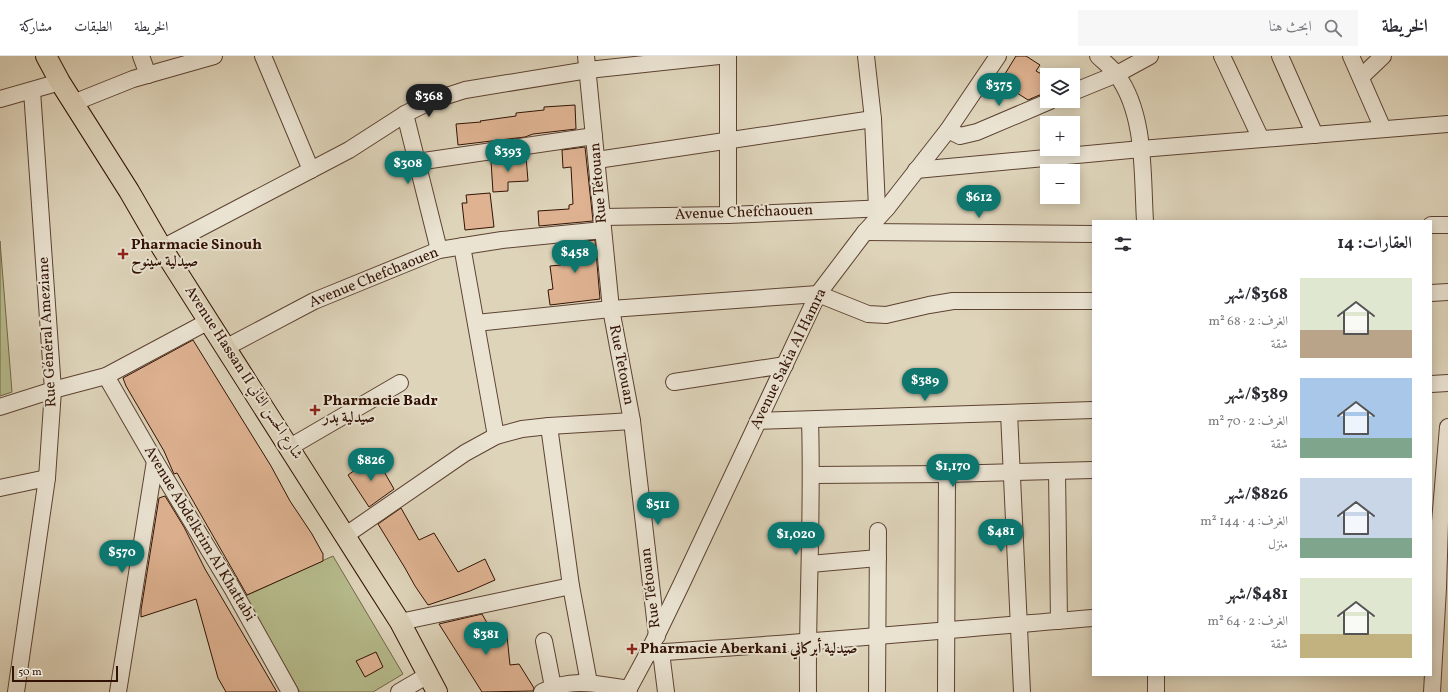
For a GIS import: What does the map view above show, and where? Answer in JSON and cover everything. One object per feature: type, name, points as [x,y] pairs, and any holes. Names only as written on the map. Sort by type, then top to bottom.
[{"type":"main road","name":"Avenue Hassan II شارع الحسن الثاني","points":[[46,56],[60,82],[129,191],[162,248],[400,622],[437,692]]},
{"type":"street","points":[[141,56],[148,75]]},
{"type":"street","points":[[73,103],[133,79],[214,56]]},
{"type":"street","points":[[263,56],[311,170]]},
{"type":"street","points":[[162,248],[349,150],[405,114],[431,101],[465,90],[587,63],[719,56]]},
{"type":"street","points":[[728,56],[728,215]]},
{"type":"street","points":[[866,56],[874,119],[882,208]]},
{"type":"street","name":"Avenue Sakia Al Hamra","points":[[628,691],[655,653],[657,636],[818,294],[882,208],[916,170],[948,130],[998,56]]},
{"type":"street","points":[[1098,56],[1117,74],[1129,94],[1134,111],[1141,149],[1145,220]]},
{"type":"street","points":[[1080,89],[1117,74],[1150,56]]},
{"type":"street","points":[[1222,56],[1261,139]]},
{"type":"street","points":[[1280,56],[1316,135]]},
{"type":"street","points":[[1351,56],[1383,129]]},
{"type":"street","points":[[1361,77],[1383,56]]},
{"type":"street","name":"Rue Tétouan","points":[[587,63],[611,309]]},
{"type":"street","points":[[0,99],[60,82]]},
{"type":"street","name":"Rue Général Ameziane","points":[[16,692],[47,478],[54,390],[32,91]]},
{"type":"street","points":[[948,130],[960,136],[977,132],[1040,105]]},
{"type":"street","points":[[405,114],[438,250]]},
{"type":"street","points":[[597,160],[874,119]]},
{"type":"street","points":[[916,170],[1141,149],[1448,124]]},
{"type":"street","points":[[416,162],[594,136]]},
{"type":"street","name":"Avenue Chefchaouen","points":[[225,348],[314,301],[438,250],[603,224],[728,215],[882,208]]},
{"type":"street","points":[[1432,225],[1448,225]]},
{"type":"street","points":[[865,232],[1092,234]]},
{"type":"street","points":[[462,246],[496,436]]},
{"type":"street","points":[[1432,292],[1448,292]]},
{"type":"street","points":[[476,323],[611,309],[818,294],[868,314],[886,315],[953,301],[1092,301]]},
{"type":"street","name":"Rue Tetouan","points":[[611,309],[632,420]]},
{"type":"street","points":[[0,407],[106,376],[209,321]]},
{"type":"street","points":[[674,382],[785,365]]},
{"type":"street","name":"Avenue Abdelkrim Al Khattabi","points":[[106,376],[155,461],[232,588],[290,692]]},
{"type":"street","points":[[290,447],[400,383]]},
{"type":"street","points":[[1432,384],[1448,383]]},
{"type":"street","points":[[758,421],[1092,410]]},
{"type":"street","points":[[1009,413],[1022,692]]},
{"type":"street","points":[[346,535],[465,453],[496,436],[522,429],[632,420]]},
{"type":"street","name":"Rue Tétouan","points":[[632,420],[657,636]]},
{"type":"street","points":[[808,692],[812,475],[810,420]]},
{"type":"street","points":[[549,426],[571,586],[589,683]]},
{"type":"street","points":[[1432,692],[1432,653],[1439,588],[1436,522],[1443,438]]},
{"type":"street","points":[[118,692],[155,461]]},
{"type":"street","points":[[812,475],[1012,473],[1092,470]]},
{"type":"street","points":[[1057,471],[1059,621]]},
{"type":"street","points":[[946,692],[947,474]]},
{"type":"street","points":[[0,488],[47,478]]},
{"type":"street","points":[[877,692],[878,531]]},
{"type":"street","points":[[810,564],[878,558]]},
{"type":"street","points":[[400,622],[571,586]]},
{"type":"street","points":[[666,692],[655,653],[808,642],[1092,618]]},
{"type":"street","points":[[544,641],[547,689],[572,683],[589,683],[628,691]]},
{"type":"street","points":[[399,692],[428,675]]},
{"type":"street","points":[[1156,676],[1156,692]]},
{"type":"green space","points":[[0,241],[12,392],[0,396]]},
{"type":"green space","points":[[333,556],[403,674],[373,692],[300,692],[243,597]]},
{"type":"building","points":[[1016,56],[1026,56],[1040,65],[1036,71],[1040,73],[1040,95],[1028,100],[1000,82]]},
{"type":"building","points":[[575,105],[576,129],[458,145],[456,124],[481,122],[480,121],[516,116],[516,113],[544,110],[544,107]]},
{"type":"building","points":[[585,147],[593,221],[539,226],[538,211],[569,209],[569,205],[573,204],[571,167],[563,168],[562,150]]},
{"type":"building","points":[[526,156],[528,181],[508,182],[508,191],[493,192],[491,161]]},
{"type":"building","points":[[490,193],[494,227],[465,230],[462,203],[467,203],[466,195]]},
{"type":"building","points":[[595,240],[600,299],[550,305],[548,290],[553,289],[550,266],[561,265],[559,244]]},
{"type":"building","points":[[193,340],[271,466],[290,501],[312,534],[323,554],[323,561],[247,595],[177,473],[174,474],[164,451],[126,386],[123,378]]},
{"type":"building","points":[[375,456],[394,489],[369,507],[348,475]]},
{"type":"building","points":[[165,496],[184,527],[205,569],[277,692],[226,692],[218,678],[196,599],[141,617],[159,498]]},
{"type":"building","points":[[401,508],[419,540],[434,533],[458,572],[485,559],[495,580],[470,591],[428,605],[378,524]]},
{"type":"building","points":[[482,614],[495,637],[507,636],[510,665],[519,664],[534,688],[533,691],[482,692],[439,624]]},
{"type":"building","points":[[376,652],[383,667],[365,677],[356,661]]},
{"type":"place","name":"Pharmacie Sinouh صيدلية سينوح","points":[[123,254]]},
{"type":"place","name":"Pharmacie Badr صيدلية بدر","points":[[315,410]]},
{"type":"place","name":"Pharmacie Aberkani صيدلية أبركاني","points":[[632,649]]}]
